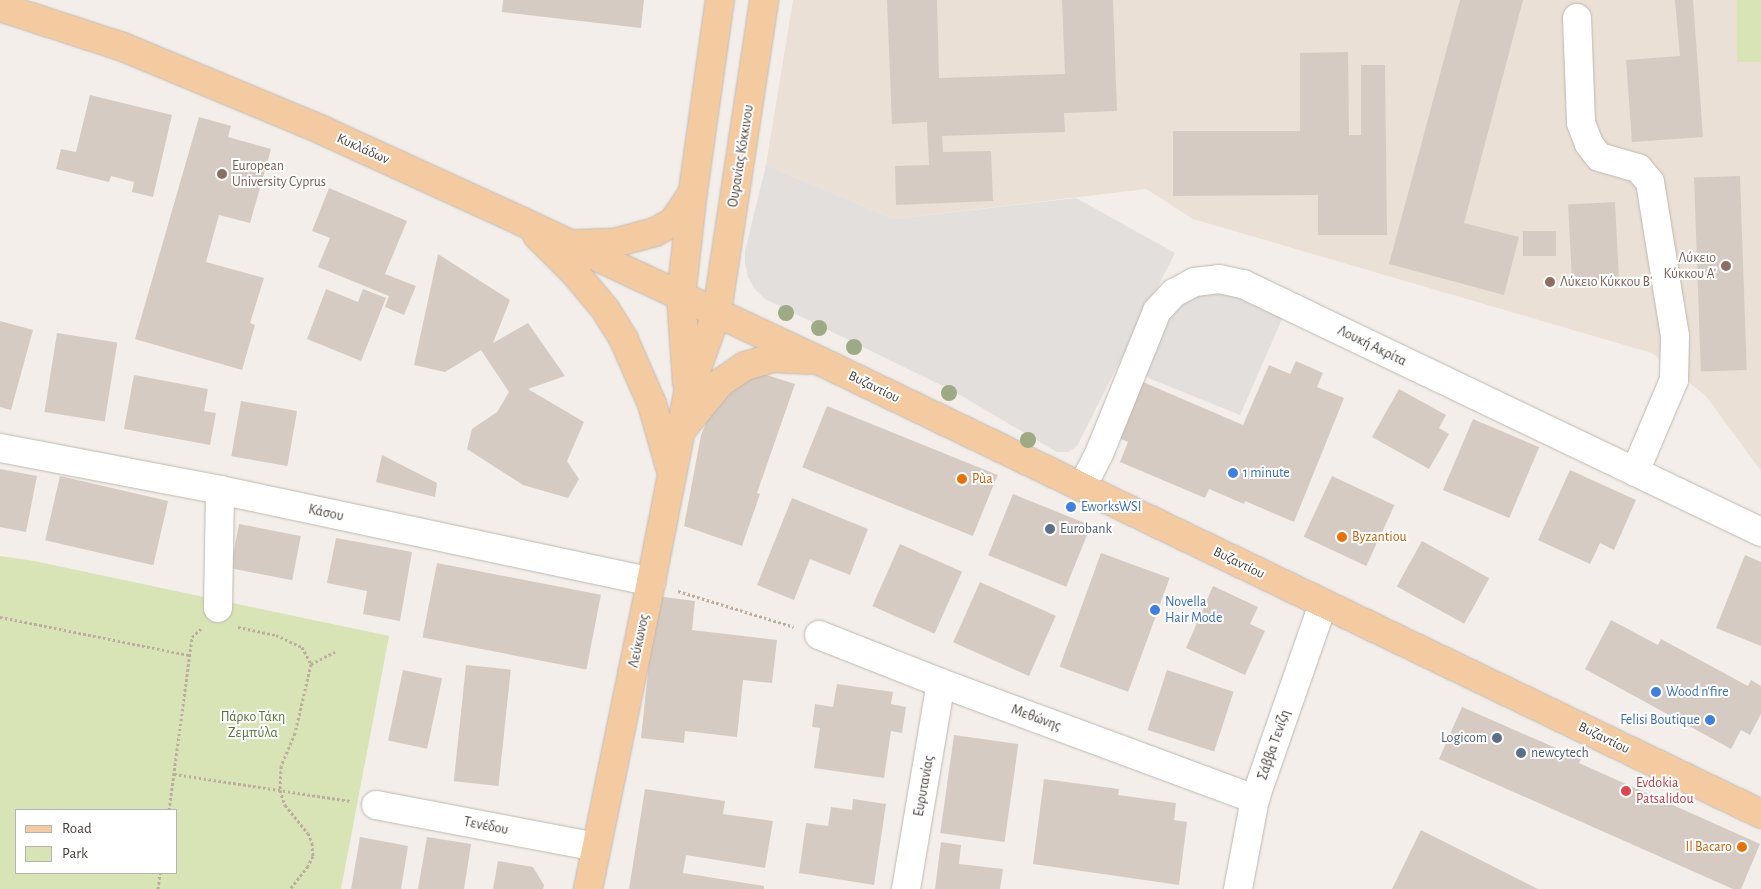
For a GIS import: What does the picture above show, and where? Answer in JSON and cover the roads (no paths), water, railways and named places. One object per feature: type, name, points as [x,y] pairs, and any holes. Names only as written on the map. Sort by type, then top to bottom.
[{"type":"main road","points":[[681,296],[693,190],[720,0]]},
{"type":"main road","name":"Ουρανίας Κόκκινου","points":[[717,312],[764,0]]},
{"type":"main road","name":"Κυκλάδων","points":[[0,7],[123,47],[322,130],[717,312]]},
{"type":"main road","points":[[569,243],[614,243],[655,232],[673,222],[693,190]]},
{"type":"main road","points":[[524,222],[575,273],[605,310],[624,340],[652,404],[672,473]]},
{"type":"main road","name":"Λεύκωνος","points":[[681,296],[688,393]]},
{"type":"main road","name":"Βυζαντίου","points":[[717,312],[1761,814]]},
{"type":"main road","name":"Λεύκωνος","points":[[588,889],[688,393],[717,312]]},
{"type":"main road","points":[[680,432],[720,383],[745,366],[773,358],[822,362]]},
{"type":"street","points":[[1577,18],[1581,122],[1589,144],[1599,157],[1638,168],[1650,182],[1675,336],[1674,380],[1635,472]]},
{"type":"street","name":"Λουκή Ακρίτα","points":[[1082,487],[1099,454],[1157,311],[1174,293],[1196,282],[1219,279],[1243,284],[1761,532]]},
{"type":"street","name":"Κάσου","points":[[0,448],[220,490],[651,582]]},
{"type":"street","points":[[214,615],[220,490]]},
{"type":"street","name":"Σάββα Τενίζη","points":[[1238,889],[1255,799],[1323,604]]},
{"type":"street","name":"Μεθώνης","points":[[819,635],[941,683],[1255,799]]},
{"type":"street","name":"Ευρυτανίας","points":[[906,889],[941,683]]},
{"type":"street","name":"Τενέδου","points":[[376,805],[596,847]]},
{"type":"place","name":"European University Cyprus","points":[[222,174]]},
{"type":"place","name":"Λύκειο Κύκκου Α'","points":[[1726,266]]},
{"type":"place","name":"Λύκειο Κύκκου Β'","points":[[1550,282]]},
{"type":"place","name":"1 minute","points":[[1233,473]]},
{"type":"place","name":"Pùa","points":[[962,479]]},
{"type":"place","name":"EworksWSI","points":[[1071,507]]},
{"type":"place","name":"Eurobank","points":[[1050,529]]},
{"type":"place","name":"Byzantiou","points":[[1342,537]]},
{"type":"place","name":"Novella Hair Mode","points":[[1155,610]]},
{"type":"place","name":"Wood n'fire","points":[[1656,692]]},
{"type":"place","name":"Felisi Boutique","points":[[1710,720]]},
{"type":"place","name":"Logicom","points":[[1497,738]]},
{"type":"place","name":"newcytech","points":[[1521,753]]},
{"type":"place","name":"Evdokia Patsalidou","points":[[1626,791]]},
{"type":"place","name":"Il Bacaro","points":[[1742,847]]},
{"type":"park label","name":"Πάρκο Τάκη Ζεμπύλα","points":[[253,726]]}]
